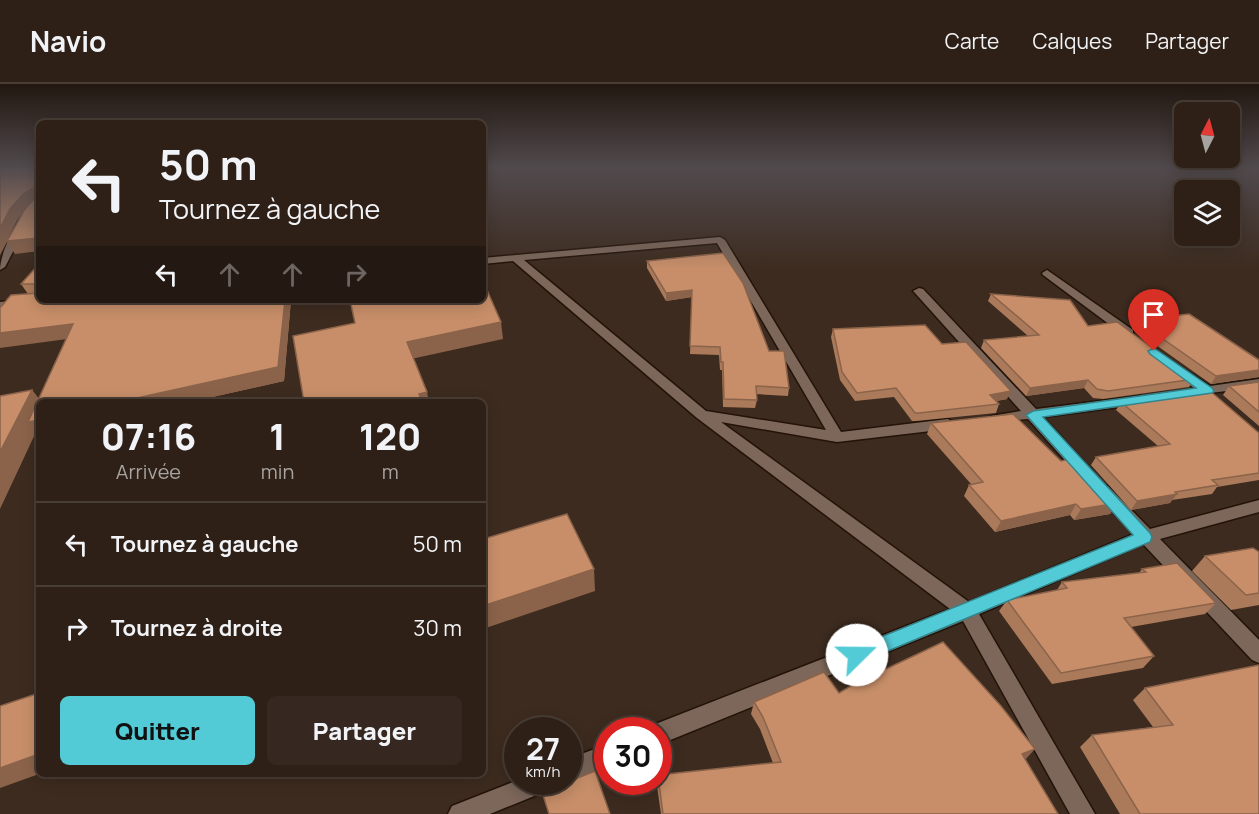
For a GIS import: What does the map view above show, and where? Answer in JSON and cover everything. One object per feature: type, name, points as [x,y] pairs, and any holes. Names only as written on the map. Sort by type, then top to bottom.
[{"type":"street","points":[[0,267],[26,218],[36,207]]},
{"type":"street","points":[[26,218],[36,217]]},
{"type":"street","points":[[486,261],[720,240],[837,437]]},
{"type":"street","points":[[515,258],[702,415],[967,611],[1083,814]]},
{"type":"street","points":[[1047,273],[1141,342]]},
{"type":"street","points":[[920,291],[1144,537],[1259,654]]},
{"type":"street","points":[[0,305],[36,302]]},
{"type":"street","points":[[1170,363],[1225,406]]},
{"type":"street","points":[[1184,394],[1259,383]]},
{"type":"street","points":[[987,420],[1161,397]]},
{"type":"street","points":[[702,415],[837,437],[964,423]]},
{"type":"street","points":[[672,728],[967,611],[1144,537],[1259,506]]},
{"type":"street","points":[[460,814],[508,795]]},
{"type":"building","points":[[0,201],[17,201],[10,209],[0,228]]},
{"type":"building","points":[[32,201],[36,201],[36,238],[7,241],[25,209]]},
{"type":"building","points":[[723,253],[743,283],[769,351],[784,351],[789,388],[756,386],[757,400],[724,399],[723,362],[721,362],[720,347],[690,346],[692,290],[666,293],[647,261]]},
{"type":"building","points":[[36,267],[36,284],[21,284]]},
{"type":"building","points":[[486,288],[501,322],[407,342],[427,392],[419,394],[421,399],[304,399],[293,336],[355,323],[351,303],[486,303]]},
{"type":"building","points":[[36,293],[36,303],[285,303],[278,367],[133,399],[39,399],[73,324],[0,333],[0,308],[11,295]]},
{"type":"building","points":[[991,294],[1070,300],[1088,326],[1117,322],[1195,379],[1108,391],[1097,389],[1088,380],[1030,388],[984,340],[1039,335]]},
{"type":"building","points":[[1189,314],[1259,360],[1259,370],[1216,376],[1136,320]]},
{"type":"building","points":[[925,325],[942,344],[966,342],[1011,391],[990,395],[999,404],[919,413],[915,413],[896,388],[857,393],[842,372],[833,329]]},
{"type":"building","points":[[1259,382],[1259,412],[1229,386]]},
{"type":"building","points":[[32,390],[0,452],[0,396]]},
{"type":"building","points":[[1209,390],[1259,433],[1259,473],[1212,480],[1218,485],[1137,501],[1096,457],[1170,444],[1121,402]]},
{"type":"building","points":[[36,405],[36,421],[28,422]]},
{"type":"building","points":[[1013,414],[1061,461],[1076,458],[1118,503],[1081,509],[1076,504],[1001,521],[969,485],[983,482],[931,423]]},
{"type":"building","points":[[567,514],[594,569],[486,605],[486,538]]},
{"type":"building","points":[[1253,548],[1259,552],[1259,593],[1246,595],[1205,556]]},
{"type":"building","points":[[1177,563],[1216,603],[1124,618],[1154,656],[1061,673],[1007,600],[1067,588],[1062,582],[1146,572],[1142,569]]},
{"type":"building","points":[[943,642],[1001,706],[1035,749],[1022,754],[1058,814],[663,814],[661,795],[672,795],[672,774],[781,762],[763,717],[754,702],[824,672],[839,693],[884,666],[886,669]]},
{"type":"building","points":[[1259,665],[1259,814],[1140,814],[1092,735],[1173,725],[1145,688]]},
{"type":"building","points":[[36,694],[36,755],[0,768],[0,706]]},
{"type":"building","points":[[594,771],[594,795],[603,795],[610,814],[549,814],[543,795],[582,795],[582,776]]},
{"type":"route","points":[[857,655],[1144,537],[1033,415],[1207,391],[1154,351]]}]
